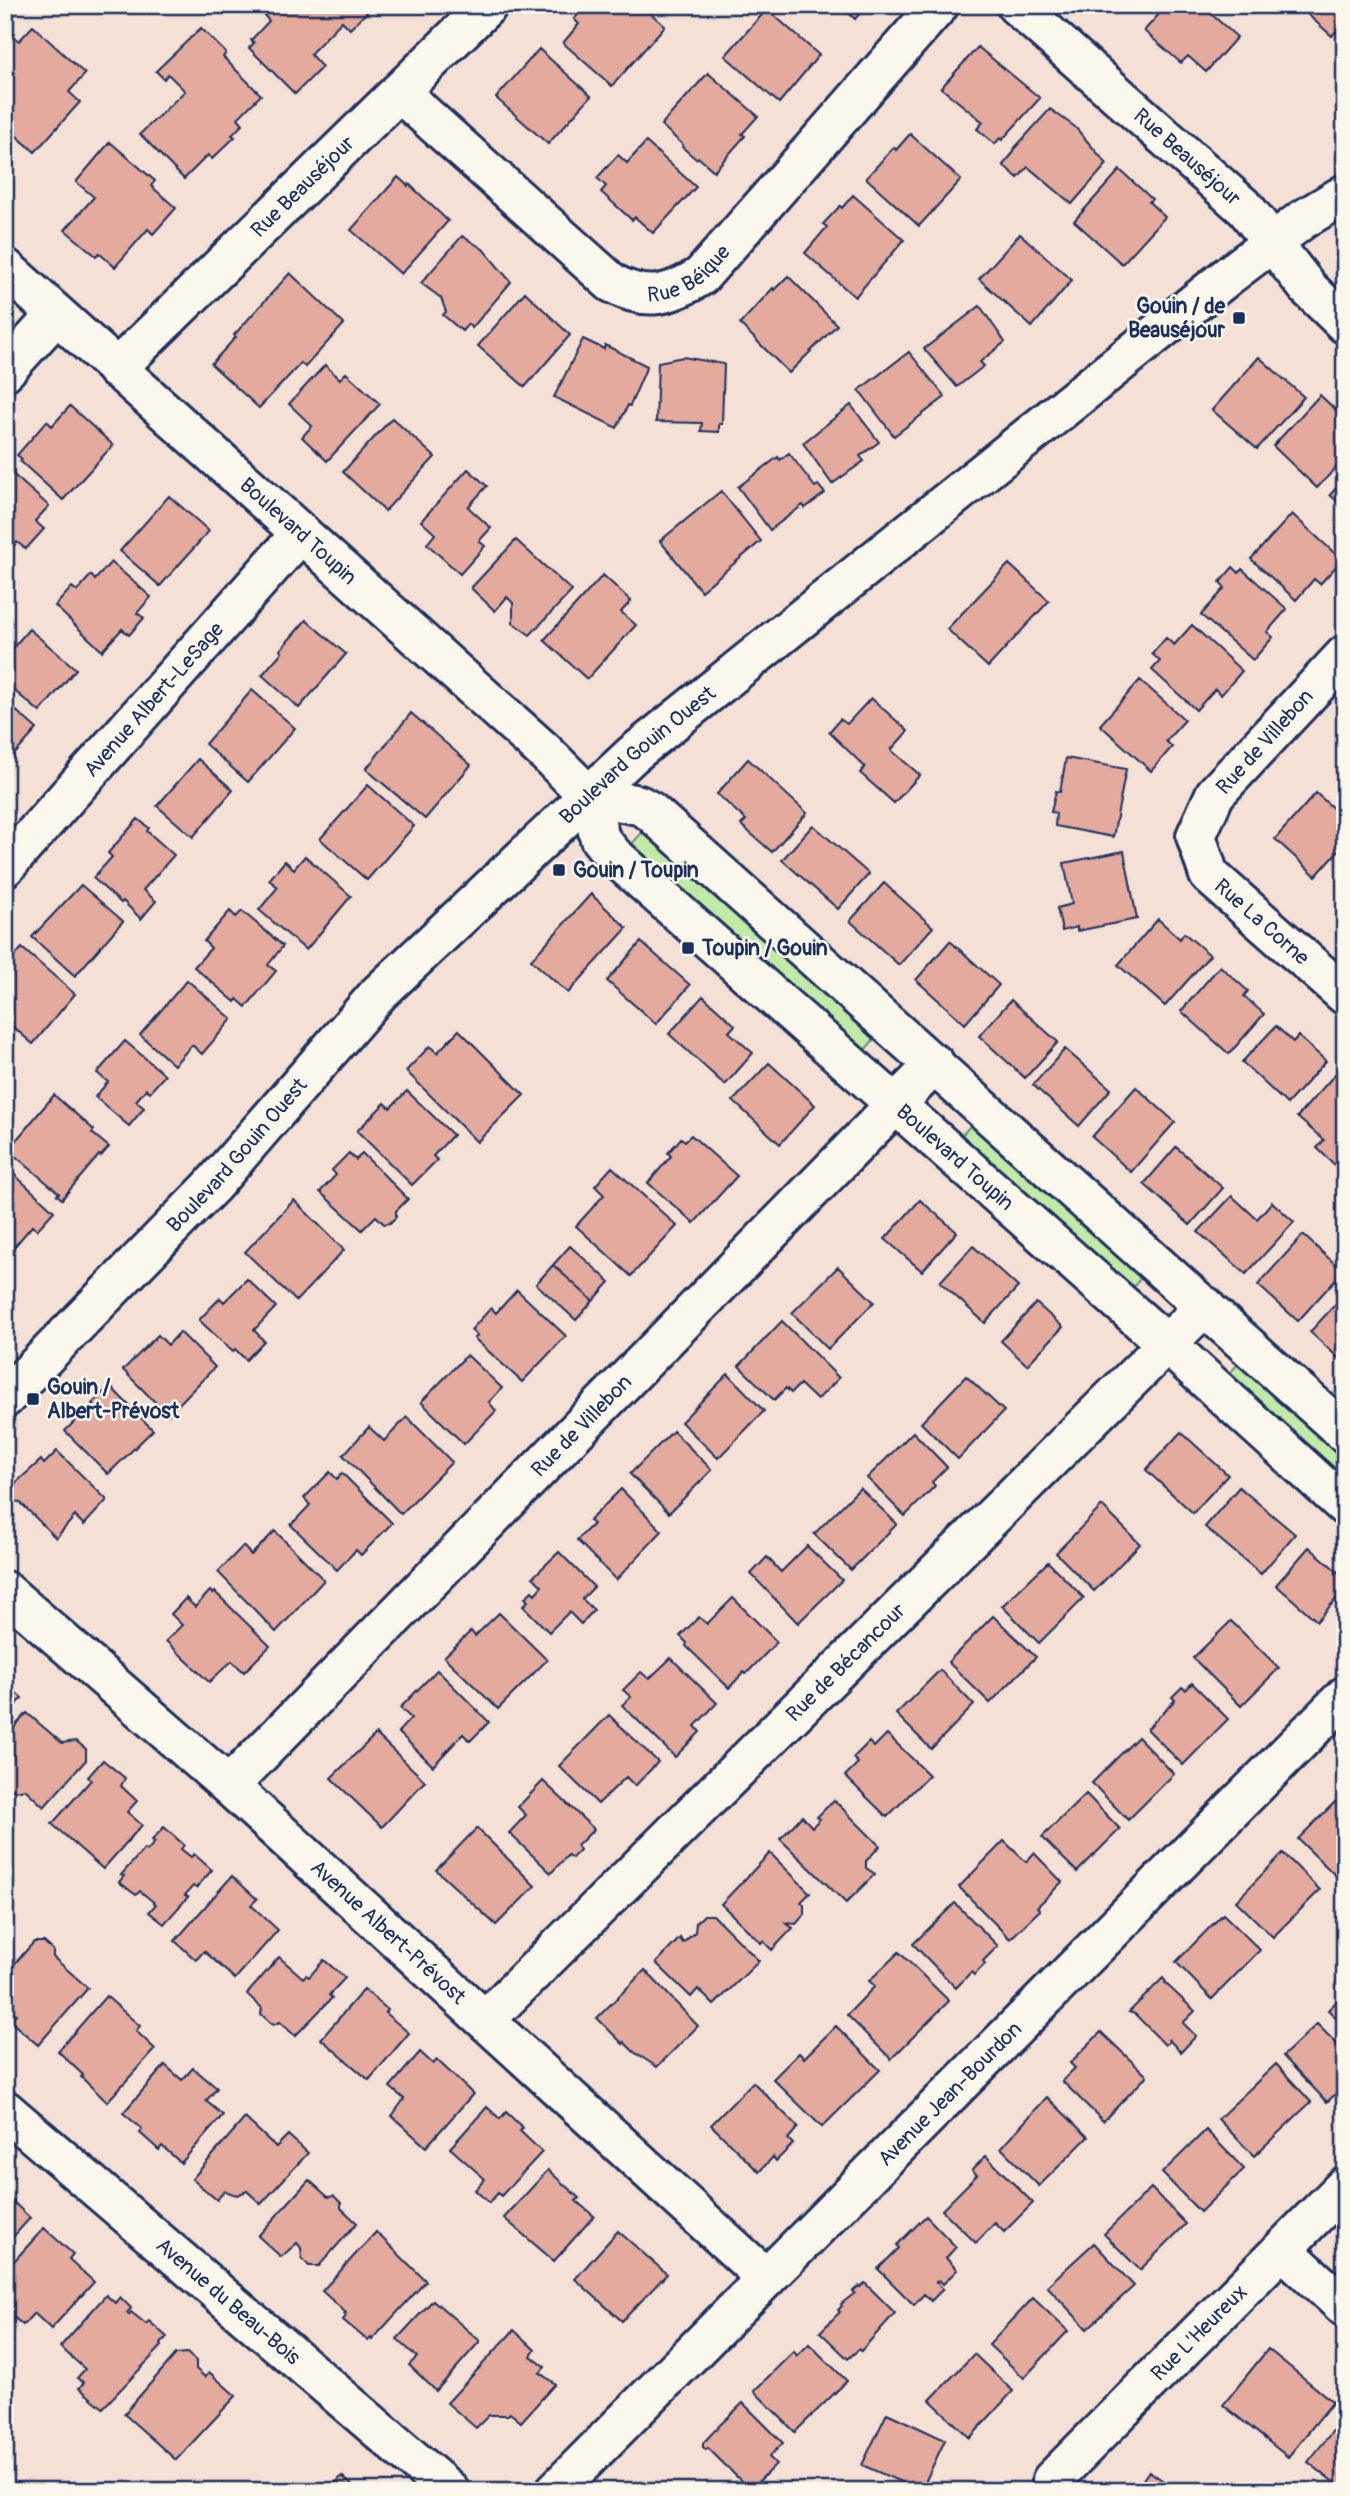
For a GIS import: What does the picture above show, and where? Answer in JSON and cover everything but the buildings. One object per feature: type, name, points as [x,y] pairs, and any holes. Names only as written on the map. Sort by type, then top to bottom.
[{"type":"street","name":"Rue Beauséjour","points":[[116,369],[488,5]]},
{"type":"street","name":"Rue Béique","points":[[399,92],[612,283],[637,294],[664,294],[701,276],[939,5]]},
{"type":"street","name":"Rue Beauséjour","points":[[1016,5],[1246,209],[1308,288],[1345,324]]},
{"type":"street","name":"Boulevard Gouin Ouest","points":[[5,1398],[212,1186],[379,993],[632,755],[721,681],[1273,242],[1302,220],[1345,194]]},
{"type":"street","name":"Boulevard Toupin","points":[[5,268],[526,735],[589,796],[600,839],[613,855],[1168,1345],[1345,1506]]},
{"type":"street","points":[[5,371],[55,315]]},
{"type":"street","name":"Avenue Albert-LeSage","points":[[5,867],[301,533]]},
{"type":"street","name":"Rue de Villebon","points":[[1196,836],[1215,794],[1345,655]]},
{"type":"street","points":[[589,796],[639,804],[650,811],[1345,1433]]},
{"type":"street","name":"Rue La Corne","points":[[1196,836],[1209,875],[1345,995]]},
{"type":"street","name":"Rue de Villebon","points":[[229,1786],[935,1065]]},
{"type":"street","name":"Rue de Bécancour","points":[[485,2020],[1205,1306]]},
{"type":"street","name":"Avenue Albert-Prévost","points":[[5,1591],[229,1786],[766,2278]]},
{"type":"street","name":"Avenue Jean-Bourdon","points":[[555,2491],[1345,1696]]},
{"type":"street","name":"Avenue du Beau-Bois","points":[[5,2110],[450,2491]]},
{"type":"street","name":"Rue L'Heureux","points":[[1052,2485],[1345,2186]]},
{"type":"street","points":[[1282,2249],[1345,2306]]},
{"type":"green space","points":[[649,825],[880,1033],[861,1054],[629,847]]},
{"type":"green space","points":[[977,1119],[1147,1271],[1128,1293],[956,1141]]},
{"type":"green space","points":[[1244,1358],[1345,1449],[1345,1488],[1224,1379]]},
{"type":"place","name":"Gouin / de Beauséjour","points":[[1239,318]]},
{"type":"place","name":"Gouin / Toupin","points":[[559,870]]},
{"type":"place","name":"Toupin / Gouin","points":[[688,948]]},
{"type":"place","name":"Gouin / Albert-Prévost","points":[[33,1399]]}]
